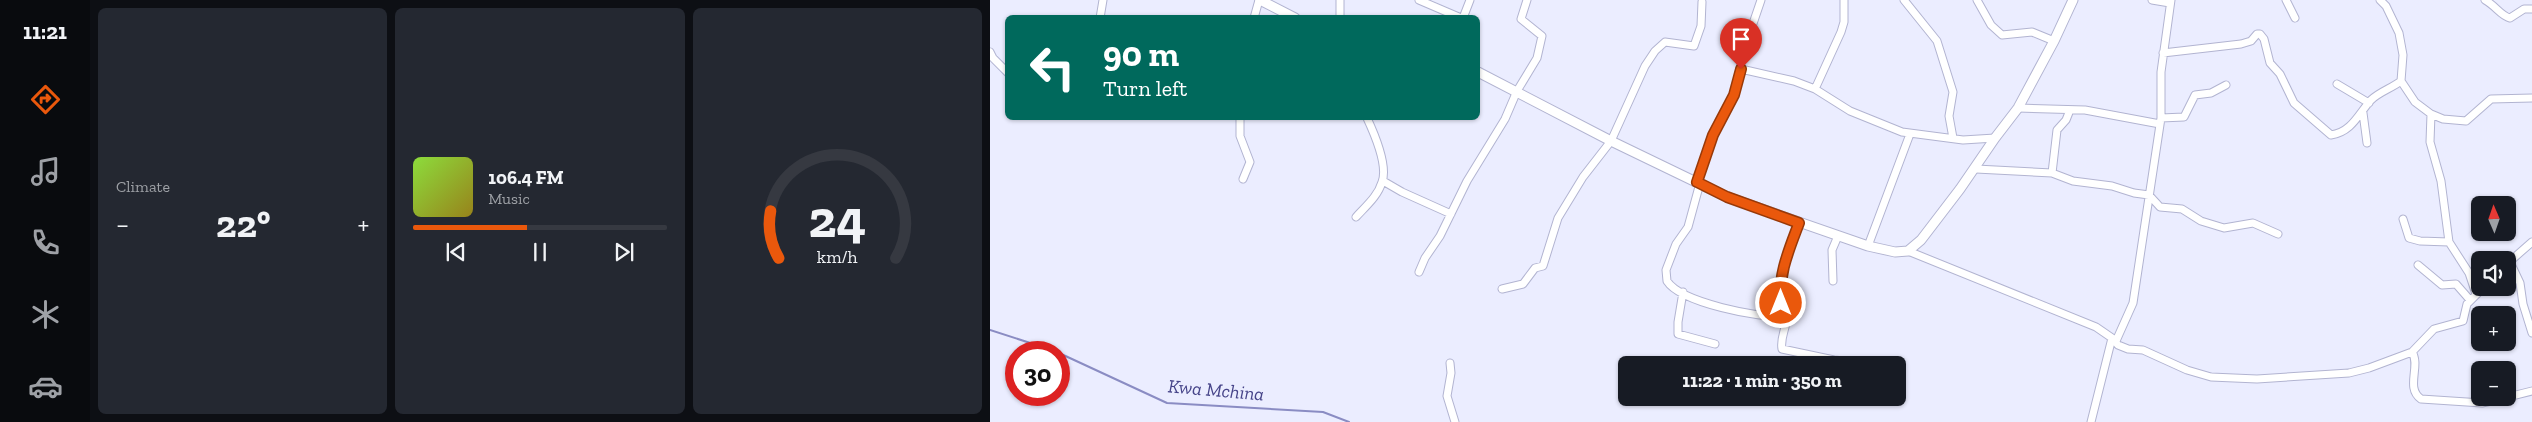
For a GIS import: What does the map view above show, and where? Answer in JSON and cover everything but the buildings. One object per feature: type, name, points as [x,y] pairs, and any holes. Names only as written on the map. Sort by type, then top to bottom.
[{"type":"street","points":[[1100,15],[1103,0]]},
{"type":"street","points":[[1255,15],[1260,0],[1289,15]]},
{"type":"street","points":[[1340,0],[1340,15]]},
{"type":"street","points":[[1419,0],[1455,15]]},
{"type":"street","points":[[1463,15],[1470,0]]},
{"type":"street","points":[[1419,272],[1467,181],[1505,119],[1517,91],[1537,58],[1542,39],[1541,34],[1522,22],[1522,12],[1527,0]]},
{"type":"street","points":[[1761,0],[1744,50],[1734,95],[1713,135],[1688,227],[1676,244],[1665,273],[1669,284],[1706,303],[1756,316],[1785,317]]},
{"type":"street","points":[[1815,89],[1841,32],[1844,22],[1844,0]]},
{"type":"street","points":[[1904,0],[1937,41],[1953,92],[1949,116],[1953,138]]},
{"type":"street","points":[[1977,0],[1991,25],[2002,35],[2032,32],[2054,40]]},
{"type":"street","points":[[1908,251],[1921,240],[1976,169],[1994,138],[2018,108],[2054,40],[2072,0]]},
{"type":"street","points":[[2091,422],[2114,340],[2133,303],[2160,121],[2163,53],[2171,2],[2152,0]]},
{"type":"street","points":[[2286,0],[2295,18]]},
{"type":"street","points":[[2380,0],[2386,6],[2399,33],[2403,55],[2401,81],[2415,102],[2431,114],[2443,119],[2466,121],[2491,99],[2532,98]]},
{"type":"street","points":[[2485,0],[2495,5],[2502,15],[2510,18],[2524,9],[2532,9]]},
{"type":"street","points":[[1502,289],[1523,284],[1535,268],[1543,266],[1558,218],[1583,177],[1611,142],[1634,87],[1655,50],[1665,42],[1694,46],[1701,26],[1702,2]]},
{"type":"street","points":[[2163,53],[2241,44],[2251,41],[2260,34],[2264,39],[2270,63],[2280,74],[2294,103],[2328,134],[2338,133],[2363,113],[2369,103],[2401,81]]},
{"type":"street","points":[[990,52],[1005,70]]},
{"type":"street","points":[[1741,69],[1794,81],[1815,89],[1850,111],[1910,134],[1977,140],[1994,138]]},
{"type":"street","points":[[1480,73],[1611,142],[1727,197],[1868,246],[1895,252],[1908,251],[2096,327],[2123,347],[2143,350],[2187,370],[2211,377],[2237,379],[2349,373],[2412,352],[2431,331],[2463,321],[2464,311],[2474,296]]},
{"type":"street","points":[[2337,84],[2369,103]]},
{"type":"street","points":[[2018,108],[2085,110],[2160,121],[2184,117],[2195,95],[2200,92],[2211,93],[2226,85]]},
{"type":"street","points":[[2052,173],[2057,130],[2066,120],[2070,110]]},
{"type":"street","points":[[2363,113],[2367,143]]},
{"type":"street","points":[[2431,114],[2430,142],[2441,182],[2450,242],[2471,279]]},
{"type":"street","points":[[1240,120],[1240,136],[1244,150],[1250,160],[1243,179]]},
{"type":"street","points":[[1356,217],[1377,194],[1383,181],[1378,149],[1368,120]]},
{"type":"street","points":[[1868,246],[1910,134]]},
{"type":"street","points":[[1976,169],[2052,173],[2072,181],[2112,186],[2134,194],[2149,195],[2160,207],[2182,209],[2201,221],[2219,227],[2234,228],[2253,223],[2278,234]]},
{"type":"street","points":[[1383,181],[1450,214]]},
{"type":"street","points":[[2403,219],[2409,238],[2420,241],[2450,242]]},
{"type":"street","points":[[1799,223],[1782,270],[1780,284],[1781,303],[1785,317],[1781,345],[1785,350],[1814,356]]},
{"type":"street","points":[[1833,281],[1832,250],[1838,236]]},
{"type":"street","points":[[2516,257],[2532,242]]},
{"type":"street","points":[[2418,265],[2442,285],[2456,284],[2470,300]]},
{"type":"street","points":[[2516,276],[2520,283],[2523,304],[2532,333]]},
{"type":"street","points":[[1683,292],[1678,334],[1715,344]]},
{"type":"street","points":[[2412,352],[2415,361],[2414,389],[2421,399],[2471,402]]},
{"type":"street","points":[[1450,363],[1451,374],[1447,396],[1455,422]]},
{"type":"street","points":[[2516,395],[2532,391]]},
{"type":"waterway","name":"Kwa Mchina","points":[[990,330],[1024,341]]},
{"type":"waterway","name":"Kwa Mchina","points":[[1070,358],[1167,403],[1323,412],[1349,422]]},
{"type":"route","points":[[1741,69],[1734,95],[1716,127],[1708,156],[1697,182],[1727,197],[1799,223],[1782,270],[1780,284],[1781,303]]}]
